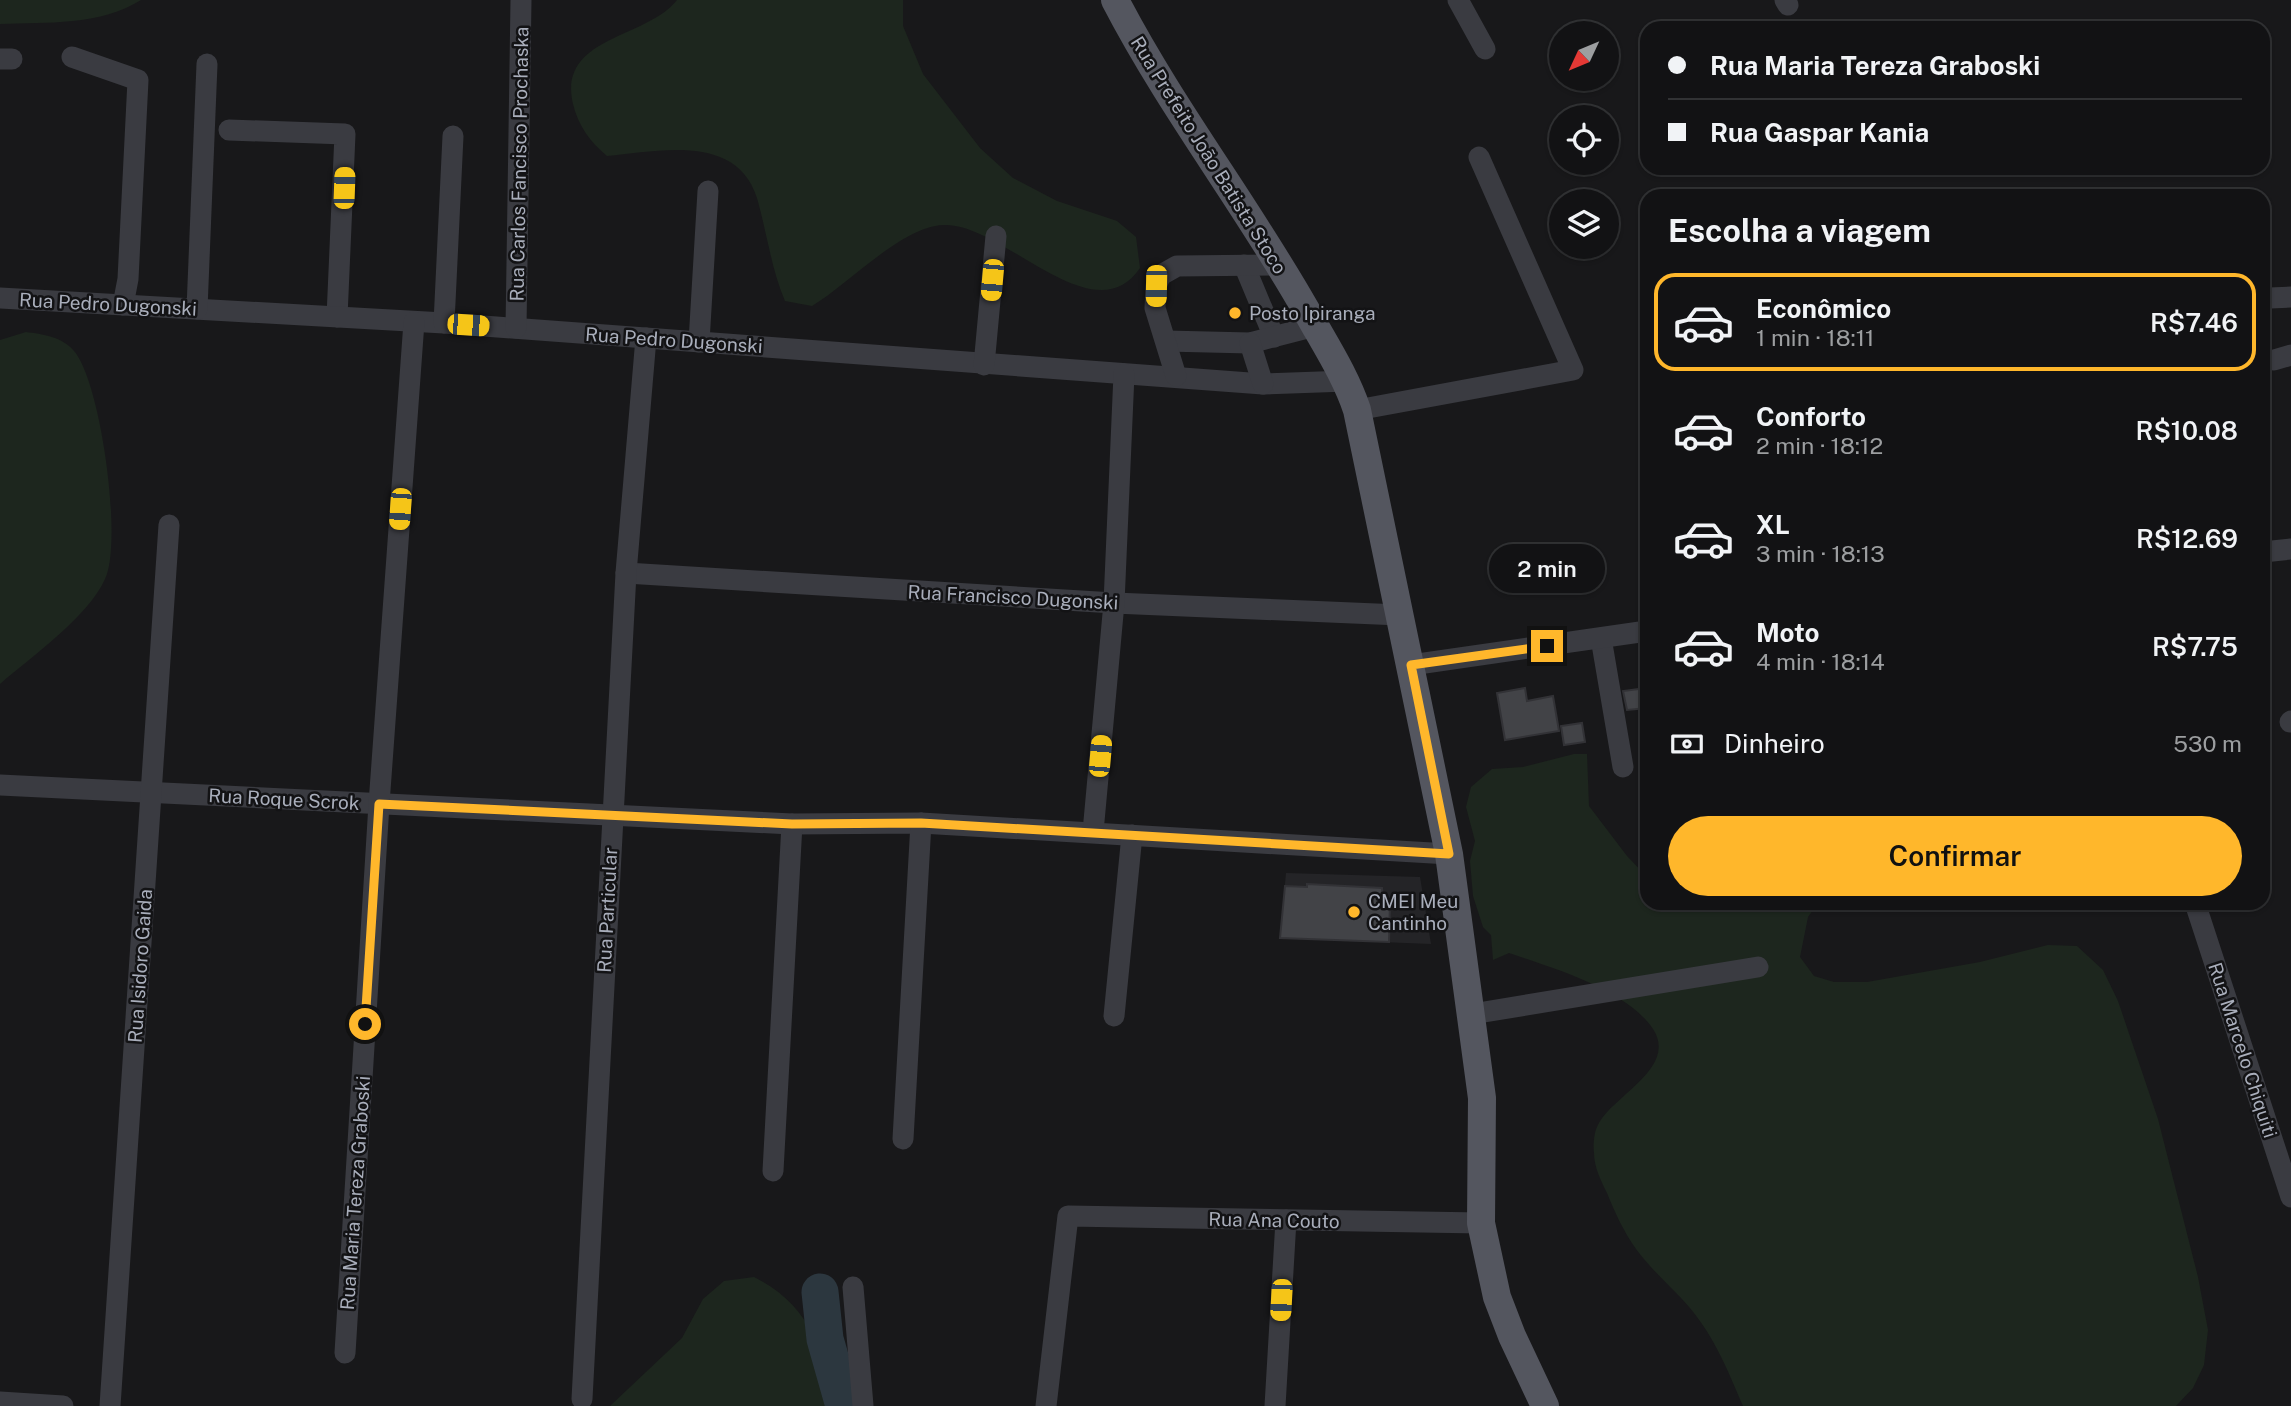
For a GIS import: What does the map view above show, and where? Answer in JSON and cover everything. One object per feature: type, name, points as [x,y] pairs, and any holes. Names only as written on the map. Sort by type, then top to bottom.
[{"type":"main road","name":"Rua Prefeito João Batista Stoco","points":[[1115,0],[1140,50],[1280,265],[1347,382],[1357,410],[1449,854],[1482,1098],[1481,1223],[1497,1297],[1545,1406]]},
{"type":"street","name":"Rua Carlos Fancisco Prochaska","points":[[516,328],[521,0]]},
{"type":"street","points":[[1458,0],[1485,49]]},
{"type":"street","points":[[72,57],[138,80],[128,279],[123,305]]},
{"type":"street","points":[[197,309],[206,64]]},
{"type":"street","points":[[229,130],[345,134],[337,317]]},
{"type":"street","points":[[444,323],[453,136]]},
{"type":"street","points":[[1357,410],[1573,370],[1479,158]]},
{"type":"street","points":[[699,342],[708,191]]},
{"type":"street","points":[[985,365],[996,236]]},
{"type":"street","points":[[1244,265],[1274,337]]},
{"type":"street","points":[[1176,376],[1156,308],[1156,286],[1161,275],[1177,266],[1280,265]]},
{"type":"street","name":"Rua Pedro Dugonski","points":[[0,298],[444,323],[1263,384],[1347,382]]},
{"type":"street","name":"Rua Maria Tereza Graboski","points":[[345,1353],[379,804],[414,322]]},
{"type":"street","points":[[1166,341],[1250,343],[1315,326]]},
{"type":"street","name":"Rua Particular","points":[[582,1399],[611,816],[626,573],[646,338]]},
{"type":"street","points":[[1250,343],[1263,384]]},
{"type":"street","points":[[1093,832],[1114,603],[1124,374]]},
{"type":"street","name":"Rua Isidoro Gaida","points":[[110,1406],[169,525]]},
{"type":"street","points":[[2270,551],[2291,549]]},
{"type":"street","name":"Rua Francisco Dugonski","points":[[626,573],[1114,603],[1400,615]]},
{"type":"street","points":[[1411,665],[1640,632]]},
{"type":"street","points":[[1601,638],[1623,767]]},
{"type":"street","name":"Rua Roque Scrok","points":[[0,785],[792,824],[921,823],[1449,854]]},
{"type":"street","points":[[903,1139],[921,823]]},
{"type":"street","points":[[773,1171],[792,824]]},
{"type":"street","points":[[1114,1016],[1132,835]]},
{"type":"street","name":"Rua Marcelo Chiquiti","points":[[2196,910],[2291,1197]]},
{"type":"street","points":[[1472,1014],[1758,967]]},
{"type":"street","name":"Rua Ana Couto","points":[[1046,1406],[1068,1216],[1481,1223]]},
{"type":"street","points":[[1275,1406],[1286,1220]]},
{"type":"street","points":[[853,1287],[863,1406]]},
{"type":"street","points":[[0,1402],[63,1406]]},
{"type":"shaded area","points":[[0,0],[141,0],[125,8],[91,18],[0,24]]},
{"type":"shaded area","points":[[677,0],[903,0],[903,26],[923,74],[980,148],[1013,178],[1057,201],[1117,221],[1136,237],[1140,268],[1120,286],[1098,290],[1072,284],[992,240],[966,229],[943,225],[910,235],[812,306],[785,301],[757,198],[747,177],[732,163],[714,155],[694,151],[649,151],[607,156],[586,133],[575,112],[572,82],[578,65],[591,51],[663,13]]},
{"type":"shaded area","points":[[26,332],[64,342],[74,351],[84,368],[93,394],[106,463],[112,532],[110,560],[105,579],[86,608],[0,684],[0,340]]},
{"type":"shaded area","points":[[1574,754],[1587,754],[1589,806],[1640,870],[1640,910],[1813,910],[1808,917],[1800,957],[1814,976],[1834,982],[1867,982],[1980,962],[2048,945],[2077,946],[2103,970],[2118,1001],[2158,1119],[2198,1277],[2208,1330],[2204,1365],[2193,1388],[2176,1406],[1743,1406],[1720,1355],[1699,1319],[1642,1257],[1628,1236],[1595,1163],[1594,1143],[1597,1127],[1614,1105],[1650,1070],[1657,1057],[1659,1043],[1653,1029],[1625,1002],[1587,982],[1509,953],[1493,960],[1491,935],[1483,927],[1473,896],[1470,861],[1475,841],[1466,807],[1471,787],[1492,769],[1523,767]]},
{"type":"shaded area","name":"CMEI Meu Cantinho","points":[[1286,873],[1420,877],[1431,944],[1280,938]]},
{"type":"shaded area","points":[[754,1277],[773,1288],[801,1315],[819,1347],[838,1406],[610,1406],[682,1338],[703,1299],[724,1281]]},
{"type":"building","points":[[1525,688],[1527,701],[1553,696],[1559,731],[1505,740],[1497,693]]},
{"type":"building","points":[[1640,689],[1640,709],[1627,710],[1623,691]]},
{"type":"building","points":[[1582,723],[1585,742],[1564,745],[1561,726]]},
{"type":"building","name":"CMEI Meu Cantinho","points":[[1307,884],[1382,888],[1383,900],[1390,901],[1389,942],[1280,938],[1285,886],[1307,887]]},
{"type":"waterway","points":[[820,1292],[825,1339],[844,1406]]},
{"type":"place","name":"Posto Ipiranga","points":[[1235,313]]},
{"type":"place","name":"CMEI Meu Cantinho","points":[[1354,912]]},
{"type":"route","points":[[365,1024],[379,804],[792,824],[921,823],[1449,854],[1411,665],[1547,646]]}]
